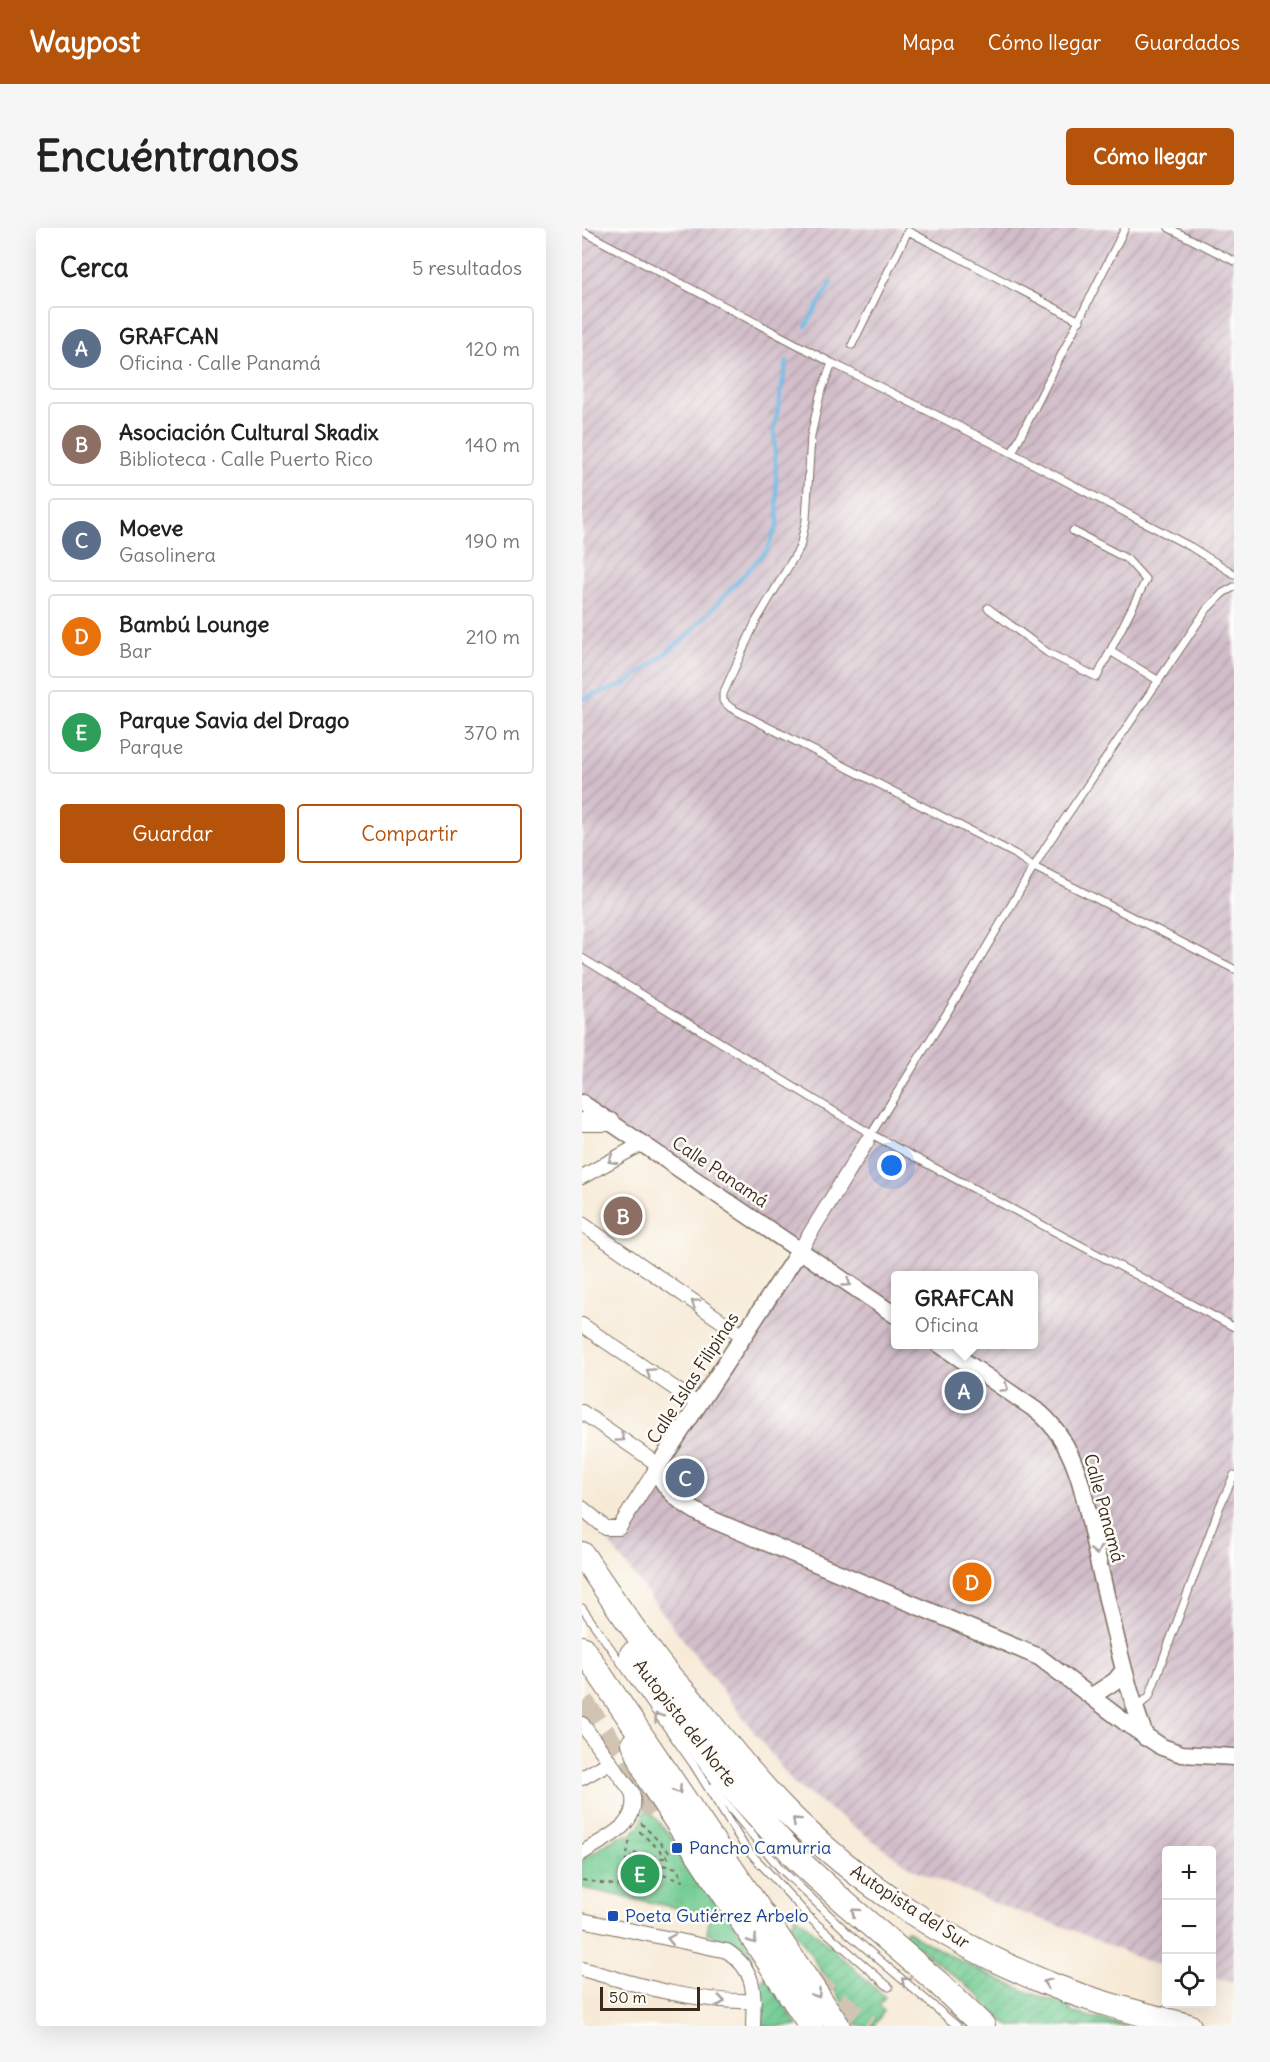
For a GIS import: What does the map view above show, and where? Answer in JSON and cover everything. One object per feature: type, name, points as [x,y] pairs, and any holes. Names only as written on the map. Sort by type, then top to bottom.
[{"type":"highway","name":"Autopista del Sur","points":[[582,1554],[658,1664],[691,1700],[742,1765],[785,1810],[838,1859],[892,1899],[986,1956],[1043,1982],[1102,2003],[1189,2026]]},
{"type":"highway","name":"Autopista del Norte","points":[[582,1583],[720,1774],[799,1861],[936,1981],[972,2024]]},
{"type":"highway","name":"Autopista del Norte","points":[[582,1648],[838,2026]]},
{"type":"highway","points":[[658,1664],[681,1705],[727,1765],[744,1798]]},
{"type":"highway","points":[[610,1689],[650,1781],[811,2026]]},
{"type":"main road","points":[[582,1122],[611,1122]]},
{"type":"street","name":"Calle Panamá","points":[[582,1103],[891,1312]]},
{"type":"street","points":[[800,1250],[869,1137]]},
{"type":"street","points":[[582,1177],[643,1143]]},
{"type":"street","points":[[582,1224],[743,1336]]},
{"type":"street","name":"Calle Islas Filipinas","points":[[582,1508],[606,1528],[619,1528],[800,1250]]},
{"type":"street","points":[[582,1324],[699,1405]]},
{"type":"street","name":"Calle Panamá","points":[[946,1349],[1053,1424],[1073,1459],[1124,1670],[1146,1738]]},
{"type":"street","points":[[582,1412],[658,1467],[661,1480],[676,1499],[708,1518],[1039,1657],[1162,1748],[1182,1754],[1234,1757]]},
{"type":"street","points":[[1092,1696],[1115,1681],[1124,1670]]},
{"type":"street","points":[[582,1724],[632,1792],[635,1804],[628,1823],[582,1853]]},
{"type":"street","points":[[582,1778],[610,1762]]},
{"type":"street","points":[[582,1920],[727,1951],[740,1959],[750,1976],[753,2026]]},
{"type":"street","points":[[582,1969],[633,1984],[723,2002],[753,2001]]},
{"type":"lane","points":[[1012,453],[1125,228]]},
{"type":"lane","points":[[1169,228],[1234,261]]},
{"type":"lane","points":[[582,231],[832,363],[1012,453],[1191,547],[1234,574]]},
{"type":"lane","points":[[852,345],[908,231],[1080,321]]},
{"type":"lane","points":[[832,363],[820,395],[811,436],[806,520],[800,547],[755,623],[723,694],[723,701],[731,708],[1015,854],[1034,867],[1234,969]]},
{"type":"lane","points":[[988,608],[1048,653],[1097,677],[1146,580],[1127,559],[1073,531]]},
{"type":"lane","points":[[869,1137],[960,992],[1034,867],[1207,609],[1223,593],[1234,587]]},
{"type":"lane","points":[[1110,651],[1159,681]]},
{"type":"lane","points":[[582,958],[869,1137],[1234,1327]]},
{"type":"lane","points":[[1135,1709],[1149,1697],[1220,1506],[1234,1475]]},
{"type":"lane","points":[[582,1608],[693,1764],[746,1847],[812,1920],[889,1987]]},
{"type":"lane","points":[[693,1764],[780,1868],[849,1934],[950,2019],[972,2024]]},
{"type":"path","points":[[640,1822],[672,1855]]},
{"type":"path","points":[[624,1872],[634,1874],[635,1867],[682,1881],[677,1868],[631,1859],[632,1853],[669,1859],[636,1828]]},
{"type":"path","points":[[582,1880],[621,1886],[631,1835]]},
{"type":"shaded area","points":[[582,228],[1234,228],[1234,1983],[1216,1978],[1216,1846],[1162,1846],[1162,1965],[1147,1962],[1070,1929],[1004,1907],[913,1869],[794,1784],[609,1543],[800,1250],[582,1103]]},
{"type":"green space","points":[[646,1806],[712,1890],[755,1956],[707,1933],[710,1915],[582,1888],[582,1860],[619,1836],[631,1835],[641,1823]]},
{"type":"green space","points":[[796,1915],[885,1997],[879,2006],[884,2011],[874,2026],[858,2026],[791,1925]]},
{"type":"green space","points":[[906,1930],[986,1974],[1071,2007],[1070,2012],[1128,2026],[1009,2026],[976,1993],[903,1935]]},
{"type":"green space","points":[[765,1977],[798,2026],[763,2026],[762,1979]]},
{"type":"waterway","points":[[806,326],[831,283]]},
{"type":"waterway","points":[[582,699],[626,684],[686,637],[767,550],[778,524],[774,429],[787,361]]},
{"type":"tunnel","points":[[582,1702],[657,1811]]},
{"type":"tunnel","points":[[809,1979],[868,2026]]},
{"type":"place","name":"Asociación Cultural Skadix","points":[[623,1216]]},
{"type":"place","name":"GRAFCAN","points":[[964,1391]]},
{"type":"place","name":"Moeve","points":[[685,1478]]},
{"type":"place","name":"Bambú Lounge","points":[[972,1582]]},
{"type":"place","name":"Pancho Camurria","points":[[677,1848]]},
{"type":"place","name":"Parque Savia del Drago","points":[[640,1874]]},
{"type":"place","name":"Poeta Gutiérrez Arbelo","points":[[613,1916]]}]
